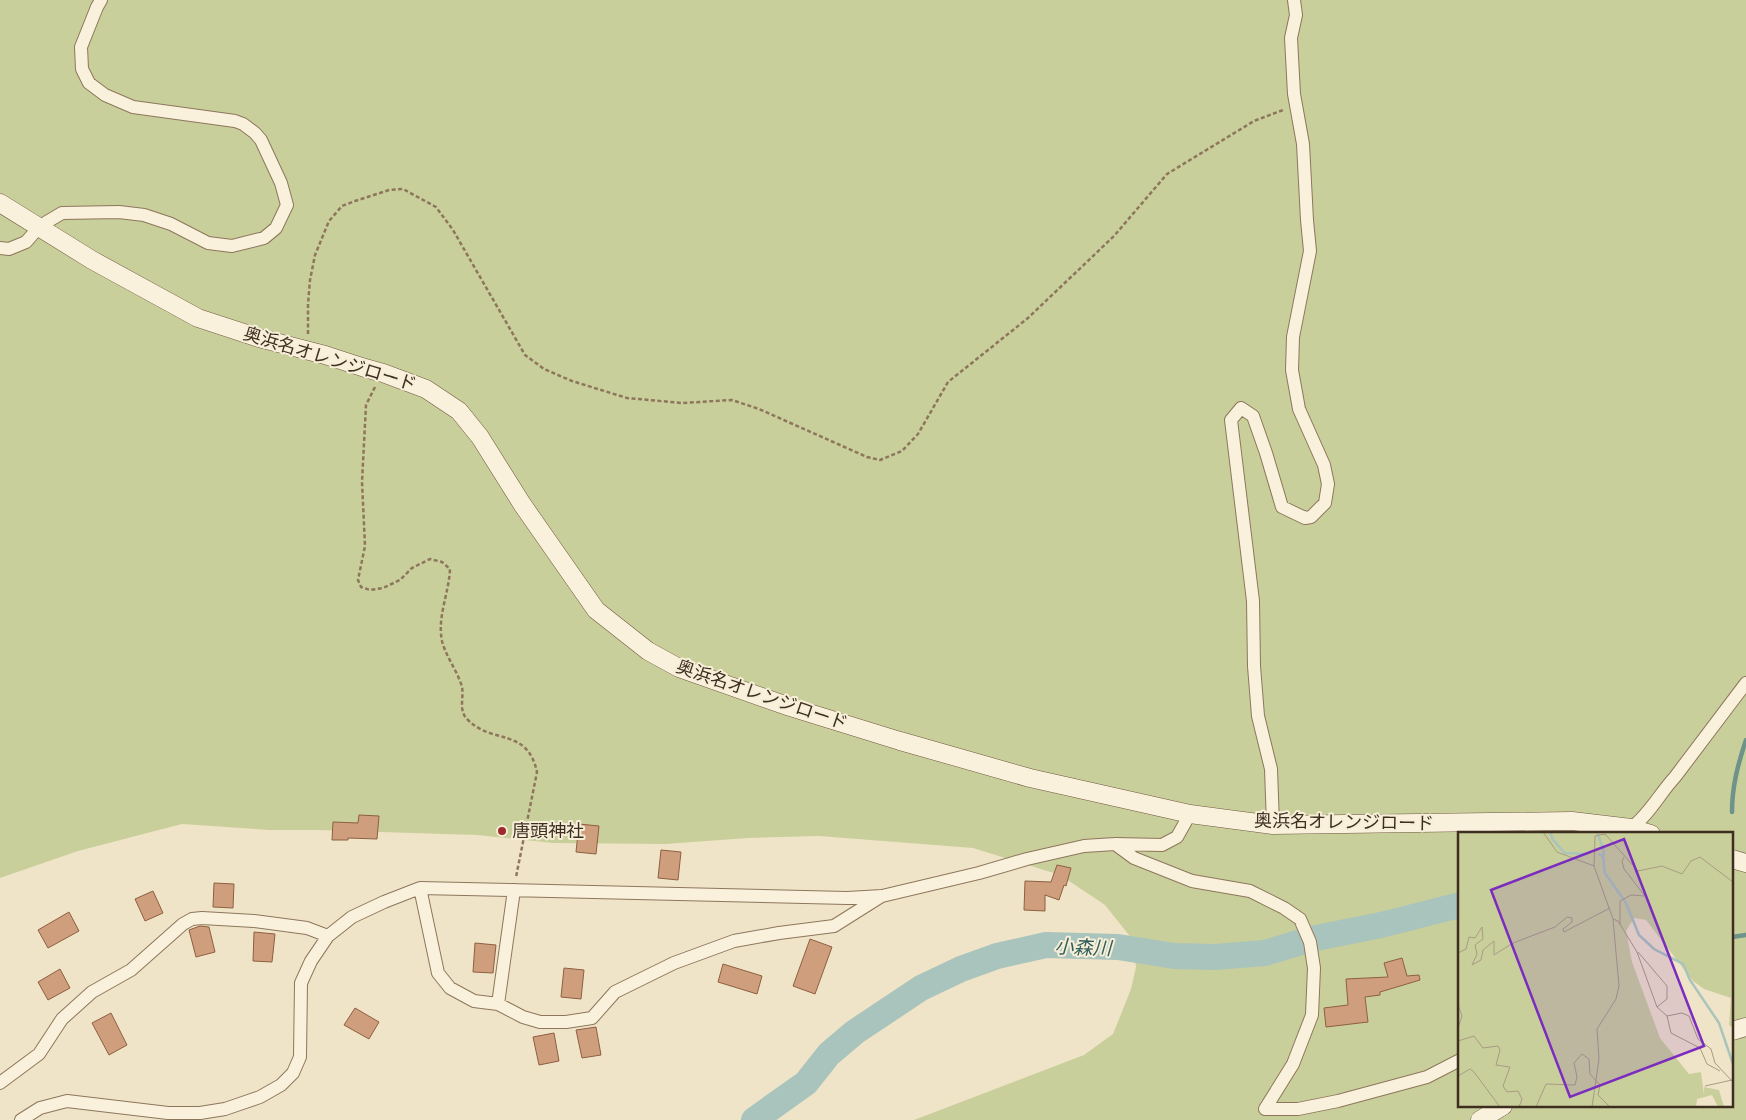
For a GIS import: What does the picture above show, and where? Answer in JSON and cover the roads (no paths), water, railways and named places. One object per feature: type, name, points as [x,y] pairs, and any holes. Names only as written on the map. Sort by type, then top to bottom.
[{"type":"street","points":[[0,248],[9,248],[26,242],[40,226],[62,213],[119,212],[144,215],[171,224],[208,243],[232,246],[264,238],[276,228],[286,205],[281,182],[261,140],[243,124],[235,121],[133,107],[105,95],[89,83],[82,69],[81,47],[101,0]]},
{"type":"street","points":[[1273,825],[1271,769],[1258,716],[1254,666],[1253,601],[1230,420],[1241,408],[1253,416],[1282,507],[1305,518],[1311,517],[1318,512],[1325,503],[1328,484],[1324,464],[1299,409],[1292,370],[1294,337],[1310,251],[1303,144],[1296,105],[1291,38],[1296,15],[1294,0]]},
{"type":"street","name":"奥浜名オレンジロード","points":[[0,203],[40,226],[92,260],[198,318],[259,338],[308,350],[383,373],[426,389],[459,411],[480,437],[522,504],[596,610],[648,651],[679,668],[790,707],[900,741],[1030,778],[1190,814],[1273,825],[1572,821],[1631,828],[1644,832]]},
{"type":"street","points":[[1631,828],[1639,822],[1663,789],[1675,777],[1746,683]]},
{"type":"street","points":[[21,1120],[40,1108],[67,1101],[168,1113],[200,1113],[225,1109],[252,1100],[280,1085],[293,1073],[300,1057],[301,983],[311,961],[328,936],[352,917],[420,888],[847,898],[882,896],[1084,846],[1115,844],[1162,845],[1177,837],[1190,814]]},
{"type":"street","points":[[1115,844],[1134,858],[1192,881],[1250,891],[1284,908],[1300,919],[1310,942],[1314,968],[1312,1014],[1293,1064],[1264,1109],[1298,1109],[1338,1101],[1427,1077],[1458,1061]]},
{"type":"street","points":[[1734,860],[1746,864]]},
{"type":"street","points":[[420,888],[438,972],[450,988],[474,1001],[498,1004],[523,1017],[540,1022],[566,1022],[592,1018],[615,992],[674,963],[734,941],[834,926],[882,896]]},
{"type":"street","points":[[498,1004],[514,890]]},
{"type":"street","points":[[0,1083],[39,1054],[62,1019],[92,992],[130,970],[183,924],[192,919],[254,921],[307,928],[328,936]]},
{"type":"street","points":[[1480,1120],[1500,1108]]},
{"type":"waterway","points":[[1732,812],[1736,775],[1746,740]]},
{"type":"waterway","name":"小森川","points":[[754,1120],[806,1083],[829,1054],[855,1032],[921,988],[961,969],[997,956],[1046,945],[1118,947],[1174,956],[1215,957],[1265,953],[1311,939],[1381,925],[1458,906]]},
{"type":"waterway","points":[[1734,937],[1746,935]]},
{"type":"place","name":"唐頭神社","points":[[502,831]]}]
